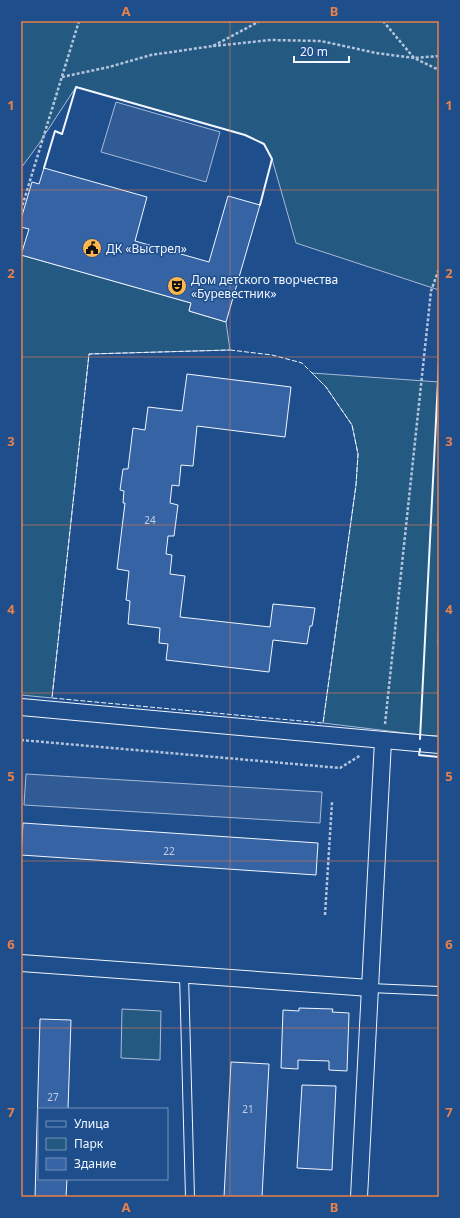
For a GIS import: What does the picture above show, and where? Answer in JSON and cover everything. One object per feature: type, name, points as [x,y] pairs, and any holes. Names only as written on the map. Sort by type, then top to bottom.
[{"type":"street","points":[[21,707],[439,745]]},
{"type":"street","points":[[359,1197],[383,741]]},
{"type":"street","points":[[21,963],[370,988]]},
{"type":"lane","points":[[184,975],[190,1197]]},
{"type":"lane","points":[[370,988],[439,991]]},
{"type":"path","points":[[21,210],[79,21]]},
{"type":"path","points":[[213,46],[260,21]]},
{"type":"path","points":[[383,21],[414,58],[439,70]]},
{"type":"path","points":[[62,77],[109,67],[152,55],[213,46],[271,40],[321,41],[376,53],[414,58],[439,56]]},
{"type":"path","points":[[21,740],[340,768],[383,741],[431,291],[439,268]]},
{"type":"path","points":[[325,915],[332,802]]},
{"type":"green space","points":[[21,21],[439,21],[439,290],[296,243],[272,159],[264,144],[245,135],[76,87],[21,168]]},
{"type":"green space","points":[[21,255],[191,303],[189,311],[226,322],[230,350],[89,354],[52,698],[21,695]]},
{"type":"green space","points":[[312,373],[439,382],[439,736],[323,723],[356,485],[358,454],[352,425],[326,387]]},
{"type":"green space","points":[[122,1009],[161,1011],[160,1060],[121,1058]]},
{"type":"shaded area","points":[[116,102],[220,132],[206,182],[101,152]]},
{"type":"shaded area","points":[[26,774],[322,792],[320,823],[24,805]]},
{"type":"building","name":"ДК «Выстрел»","points":[[44,168],[147,197],[135,241],[209,262],[228,196],[260,205],[226,322],[189,311],[191,303],[21,255],[29,229],[21,227],[21,219],[32,182],[39,184]]},
{"type":"building","points":[[187,374],[291,387],[285,437],[197,426],[193,466],[181,465],[179,486],[172,485],[170,503],[178,505],[174,536],[168,536],[166,554],[172,555],[170,574],[185,576],[180,617],[270,627],[273,604],[315,608],[307,644],[273,640],[269,672],[166,660],[168,644],[159,643],[160,628],[128,624],[130,601],[126,600],[129,571],[117,569],[125,503],[123,503],[124,491],[120,490],[123,469],[128,469],[133,428],[145,430],[148,407],[182,411]]},
{"type":"building","points":[[23,823],[318,843],[316,875],[21,855]]},
{"type":"building","points":[[299,1008],[333,1009],[332,1012],[349,1013],[347,1071],[329,1070],[329,1061],[298,1060],[298,1069],[281,1068],[283,1010],[299,1011]]},
{"type":"building","points":[[40,1019],[71,1020],[68,1108],[38,1108],[38,1180],[67,1180],[66,1197],[35,1197]]},
{"type":"building","points":[[231,1062],[269,1064],[262,1197],[224,1197]]},
{"type":"building","points":[[302,1085],[336,1086],[332,1170],[297,1168]]},
{"type":"fence","points":[[230,350],[272,355],[302,363],[326,387],[352,425],[358,454],[356,485],[323,723],[52,698],[89,354],[230,350]]},
{"type":"wall","points":[[44,168],[55,131],[62,134],[76,87],[245,135],[264,144],[272,159],[260,205]]},
{"type":"wall","points":[[420,739],[439,361]]},
{"type":"wall","points":[[420,749],[419,755],[439,757]]},
{"type":"place","name":"ДК «Выстрел»","points":[[92,248]]},
{"type":"place","name":"Дом детского творчества «Буревестник»","points":[[177,286]]}]
